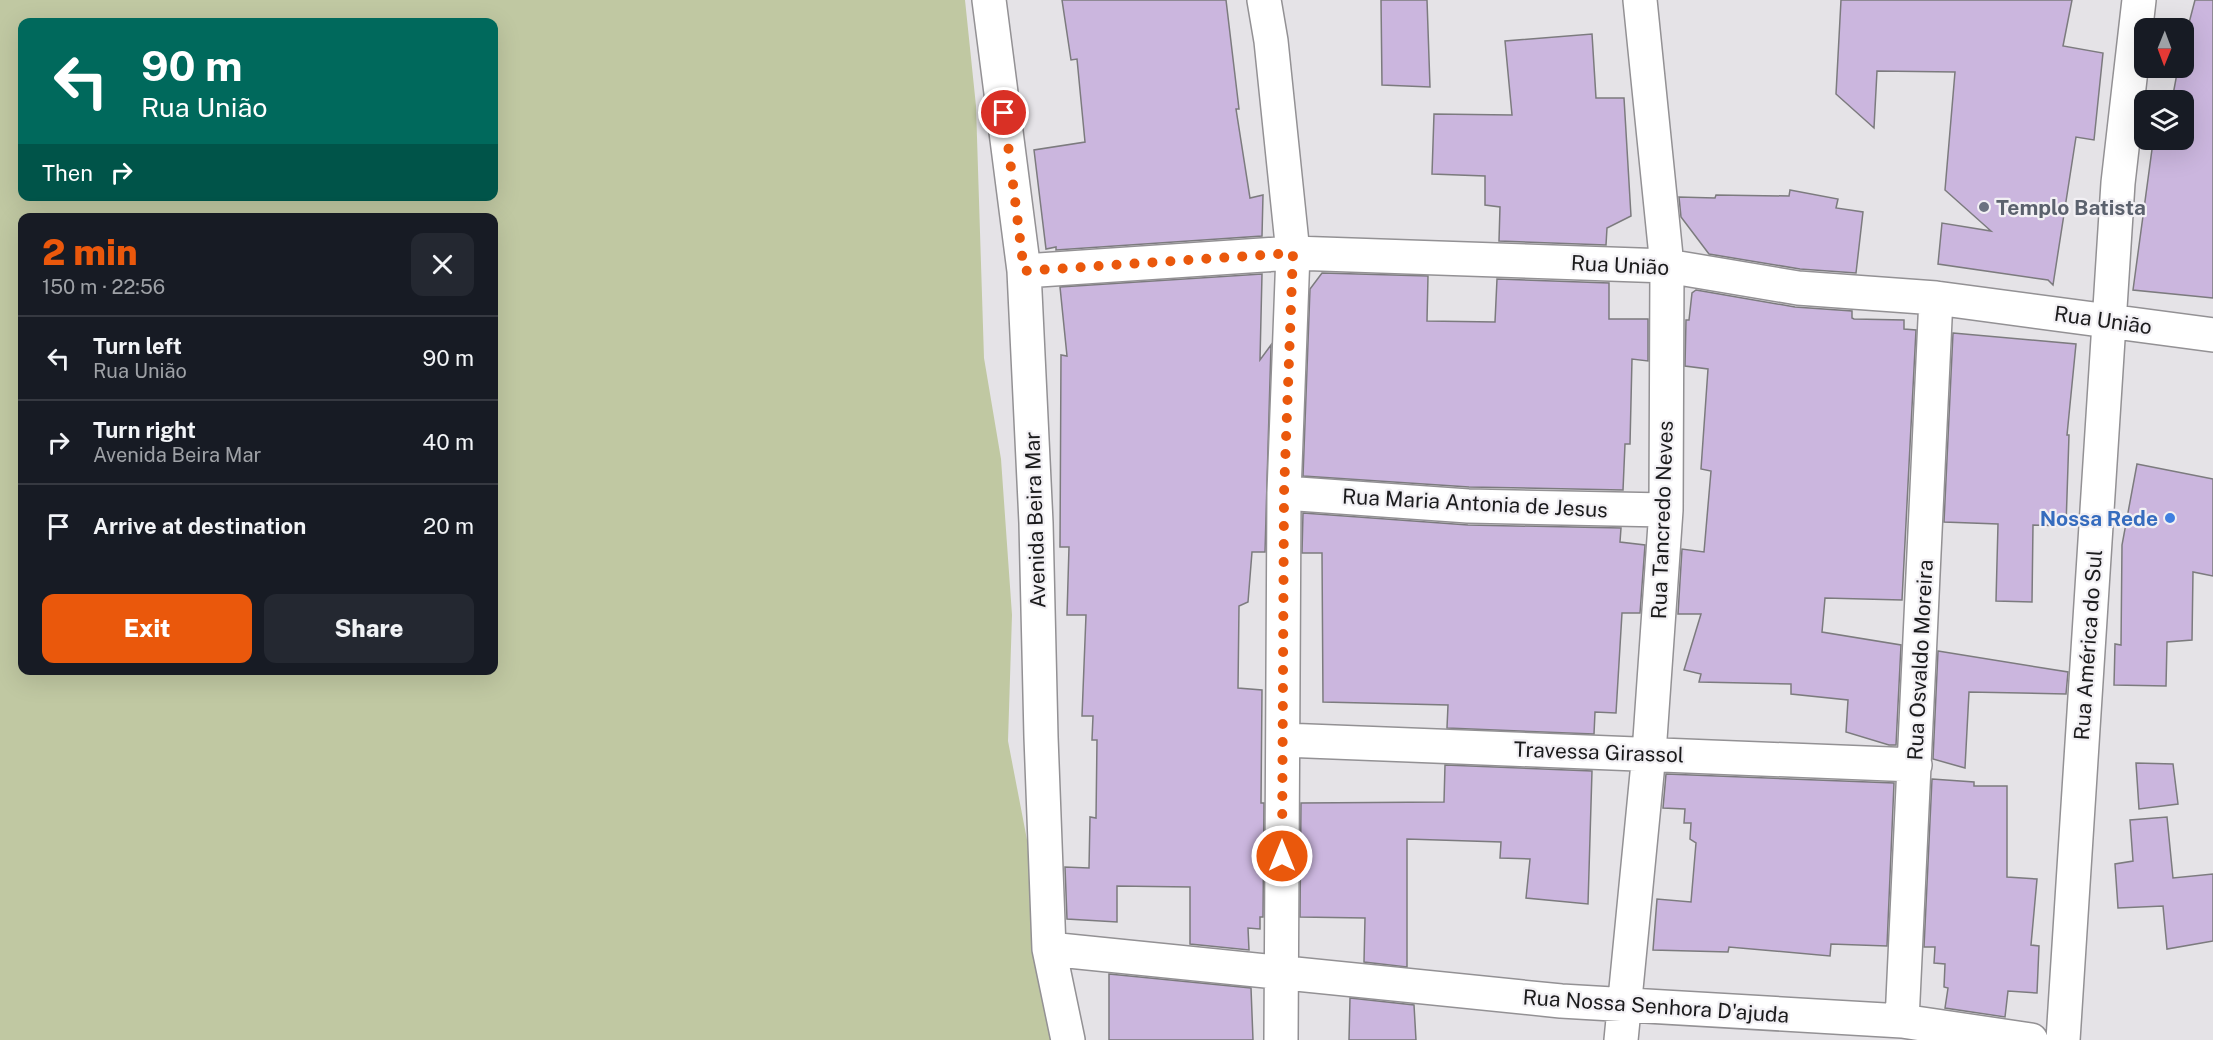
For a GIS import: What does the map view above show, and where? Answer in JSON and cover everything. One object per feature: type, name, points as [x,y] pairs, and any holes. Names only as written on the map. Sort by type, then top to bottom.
[{"type":"street","name":"Avenida Beira Mar","points":[[989,0],[1024,271],[1036,524],[1049,949],[1068,1040]]},
{"type":"street","points":[[1264,0],[1271,41],[1293,253],[1284,493],[1281,1040]]},
{"type":"street","name":"Rua Tancredo Neves","points":[[1621,1040],[1649,753],[1666,510],[1667,266],[1640,0]]},
{"type":"street","name":"Rua América do Sul","points":[[2063,1040],[2118,183],[2139,0]]},
{"type":"street","name":"Rua União","points":[[1024,271],[1293,253],[1667,266],[1798,288],[1936,298],[2213,335]]},
{"type":"street","name":"Rua Osvaldo Moreira","points":[[1902,1021],[1936,298]]},
{"type":"street","name":"Rua Maria Antonia de Jesus","points":[[1284,493],[1468,506],[1666,510]]},
{"type":"street","name":"Travessa Girassol","points":[[1283,740],[1915,765]]},
{"type":"street","name":"Rua Nossa Senhora D'ajuda","points":[[1049,949],[1623,1006],[1902,1021],[2031,1040]]},
{"type":"green space","points":[[0,0],[965,0],[976,106],[984,358],[1001,459],[1012,615],[1008,741],[1062,1040],[0,1040]]},
{"type":"building","points":[[1062,0],[1226,0],[1239,109],[1236,109],[1250,198],[1263,195],[1262,236],[1046,249],[1034,150],[1085,142],[1077,59],[1071,60]]},
{"type":"building","points":[[1381,0],[1427,0],[1430,87],[1382,85]]},
{"type":"building","points":[[1841,0],[2072,0],[2063,46],[2103,53],[2094,140],[2076,137],[2053,285],[2048,280],[1938,264],[1942,223],[1991,231],[1945,190],[1955,72],[1877,71],[1874,128],[1836,94]]},
{"type":"building","points":[[2195,0],[2213,0],[2213,298],[2133,290],[2152,150],[2194,150],[2194,90],[2174,90],[2176,78],[2194,78],[2194,18],[2190,18]]},
{"type":"building","points":[[1592,34],[1596,98],[1624,98],[1631,216],[1607,228],[1606,245],[1499,241],[1500,207],[1485,205],[1485,176],[1432,174],[1434,114],[1512,115],[1505,41]]},
{"type":"building","points":[[1790,190],[1838,199],[1836,208],[1863,212],[1856,273],[1800,269],[1709,254],[1681,217],[1679,197],[1789,196]]},
{"type":"building","points":[[1322,273],[1428,276],[1427,321],[1495,322],[1497,279],[1609,283],[1609,319],[1648,319],[1648,361],[1632,359],[1630,444],[1625,444],[1623,490],[1469,487],[1303,476],[1310,289]]},
{"type":"building","points":[[1262,274],[1260,360],[1271,345],[1265,552],[1252,552],[1248,602],[1239,606],[1238,688],[1262,690],[1263,917],[1260,917],[1260,929],[1248,928],[1249,950],[1190,944],[1190,887],[1117,886],[1117,922],[1067,919],[1065,867],[1089,868],[1090,817],[1096,818],[1097,740],[1092,740],[1093,716],[1082,716],[1086,615],[1067,615],[1069,547],[1060,547],[1061,355],[1067,356],[1060,287]]},
{"type":"building","points":[[1696,290],[1795,307],[1852,311],[1854,319],[1904,320],[1904,329],[1916,330],[1902,600],[1825,598],[1822,632],[1901,645],[1896,745],[1846,732],[1848,700],[1791,694],[1791,684],[1699,682],[1701,674],[1684,670],[1701,614],[1678,614],[1682,549],[1704,552],[1711,471],[1701,469],[1708,369],[1685,366],[1686,320],[1689,320],[1692,293]]},
{"type":"building","points":[[1953,333],[2076,344],[2067,435],[2069,435],[2066,526],[2033,525],[2032,602],[1996,601],[1998,524],[1944,522]]},
{"type":"building","points":[[2137,464],[2213,479],[2213,576],[2193,572],[2192,640],[2167,642],[2166,686],[2114,685],[2115,644],[2121,645],[2122,545]]},
{"type":"building","points":[[1303,513],[1468,525],[1621,528],[1620,542],[1645,545],[1640,613],[1622,613],[1616,713],[1595,712],[1594,734],[1447,728],[1448,705],[1323,702],[1322,553],[1302,553]]},
{"type":"building","points":[[1938,651],[2068,672],[2066,694],[1969,692],[1965,768],[1933,759]]},
{"type":"building","points":[[2136,763],[2173,764],[2178,804],[2139,809]]},
{"type":"building","points":[[1445,765],[1592,771],[1588,904],[1526,898],[1530,859],[1500,858],[1501,842],[1407,839],[1407,967],[1364,962],[1365,918],[1300,917],[1301,803],[1444,802]]},
{"type":"building","points":[[1666,774],[1894,783],[1887,946],[1831,944],[1830,956],[1729,947],[1728,952],[1653,950],[1657,899],[1691,902],[1696,843],[1690,839],[1691,823],[1684,823],[1685,809],[1663,808]]},
{"type":"building","points":[[1932,779],[1974,782],[1974,786],[2007,786],[2007,877],[2037,879],[2031,945],[2039,946],[2037,993],[2008,991],[2005,1017],[1945,1008],[1948,988],[1944,987],[1945,964],[1934,963],[1935,947],[1924,947]]},
{"type":"building","points":[[2167,817],[2173,878],[2213,874],[2213,941],[2167,949],[2163,906],[2118,908],[2115,864],[2133,861],[2130,820]]},
{"type":"building","points":[[1109,974],[1251,988],[1253,1040],[1109,1040]]},
{"type":"building","points":[[1350,998],[1414,1005],[1416,1040],[1349,1040]]},
{"type":"place","name":"Templo Batista","points":[[1984,207]]},
{"type":"place","name":"Nossa Rede","points":[[2170,518]]},
{"type":"route","points":[[1004,113],[1024,271],[1293,253],[1284,493],[1282,856]]}]
